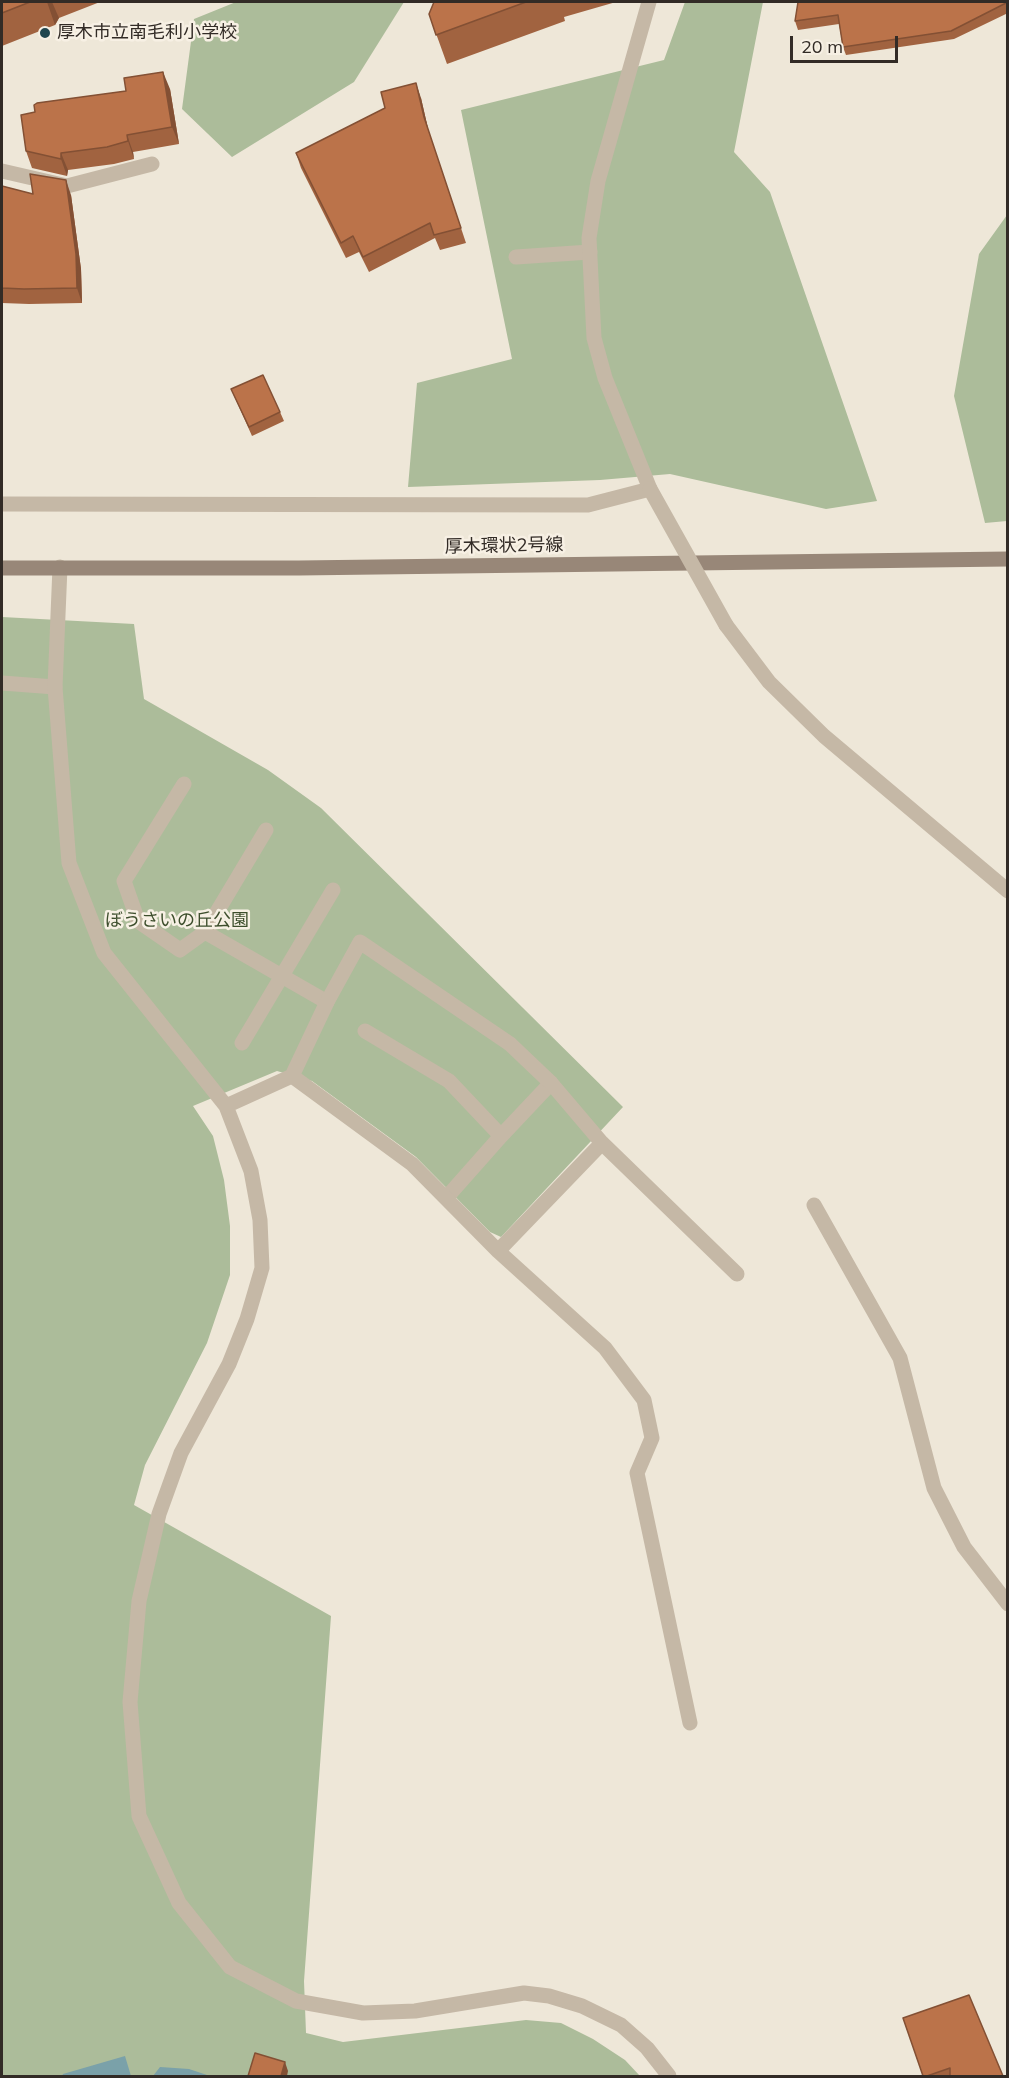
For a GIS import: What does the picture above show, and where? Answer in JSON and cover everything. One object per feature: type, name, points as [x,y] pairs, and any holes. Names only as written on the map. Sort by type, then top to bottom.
[{"type":"street","points":[[649,2],[598,181],[589,238],[594,338],[605,378],[650,489],[726,624],[769,682],[824,736],[1008,891]]},
{"type":"street","points":[[2,171],[67,186],[152,164]]},
{"type":"street","points":[[516,256],[590,252]]},
{"type":"street","points":[[2,504],[588,505],[650,489]]},
{"type":"street","name":"厚木環状2号線","points":[[2,568],[299,568],[1008,559]]},
{"type":"street","points":[[60,567],[56,687],[69,863],[104,953],[226,1106],[251,1171],[260,1220],[262,1268],[247,1319],[229,1365],[181,1453],[159,1514],[139,1601],[130,1702],[139,1816],[179,1903],[230,1967],[297,2001],[363,2013],[415,2011],[524,1994],[549,1996],[582,2006],[621,2025],[647,2048],[669,2076]]},
{"type":"street","points":[[2,683],[56,687]]},
{"type":"street","points":[[184,784],[124,881],[138,921],[180,950],[206,932],[266,830]]},
{"type":"street","points":[[242,1043],[333,890]]},
{"type":"street","points":[[206,932],[327,1002]]},
{"type":"street","points":[[226,1106],[292,1076],[327,1002],[360,942],[510,1044],[551,1083],[602,1143],[737,1274]]},
{"type":"street","points":[[365,1030],[449,1081],[501,1136]]},
{"type":"street","points":[[292,1076],[412,1164],[498,1251],[605,1348],[644,1400],[652,1438],[637,1473],[690,1723]]},
{"type":"street","points":[[447,1197],[551,1083]]},
{"type":"street","points":[[498,1251],[602,1143]]},
{"type":"street","points":[[814,1205],[900,1358],[934,1488],[964,1547],[1008,1604]]},
{"type":"green space","points":[[236,2],[404,2],[354,82],[232,157],[182,109],[194,19]]},
{"type":"green space","points":[[685,2],[763,2],[734,152],[770,192],[877,501],[826,509],[670,474],[600,480],[408,487],[417,383],[512,359],[461,110],[664,60]]},
{"type":"green space","points":[[1007,215],[1007,521],[985,523],[954,396],[979,254]]},
{"type":"green space","name":"ぼうさいの丘公園","points":[[2,617],[134,624],[144,699],[268,770],[321,808],[623,1107],[501,1237],[490,1232],[416,1157],[312,1081],[277,1071],[193,1106],[213,1136],[224,1180],[230,1226],[230,1275],[207,1343],[145,1465],[134,1505],[331,1616],[304,1981],[306,2033],[343,2042],[526,2020],[561,2023],[593,2039],[625,2060],[640,2076],[2,2076]]},
{"type":"water","points":[[125,2056],[131,2076],[62,2076],[63,2074]]},
{"type":"water","points":[[160,2067],[189,2069],[210,2076],[153,2076]]},
{"type":"building","points":[[2,2],[30,2],[2,13]]},
{"type":"building","points":[[434,2],[526,2],[436,35],[429,14]]},
{"type":"building","points":[[798,2],[1008,2],[951,31],[843,47],[838,15],[795,21]]},
{"type":"building","points":[[163,72],[172,127],[127,135],[128,141],[107,147],[61,153],[61,159],[26,151],[21,115],[35,112],[34,105],[37,103],[126,91],[124,78]]},
{"type":"building","points":[[416,83],[424,117],[461,228],[434,235],[430,223],[363,257],[353,236],[341,243],[296,153],[385,108],[381,92]]},
{"type":"building","points":[[30,174],[66,180],[76,254],[77,288],[2,288],[2,186],[33,194]]},
{"type":"building","points":[[263,375],[280,412],[249,427],[231,389]]},
{"type":"building","points":[[969,1995],[1003,2076],[950,2076],[950,2068],[923,2076],[903,2018]]},
{"type":"building","points":[[255,2053],[285,2062],[281,2076],[248,2076]]},
{"type":"place","name":"厚木市立南毛利小学校","points":[[45,33]]}]
